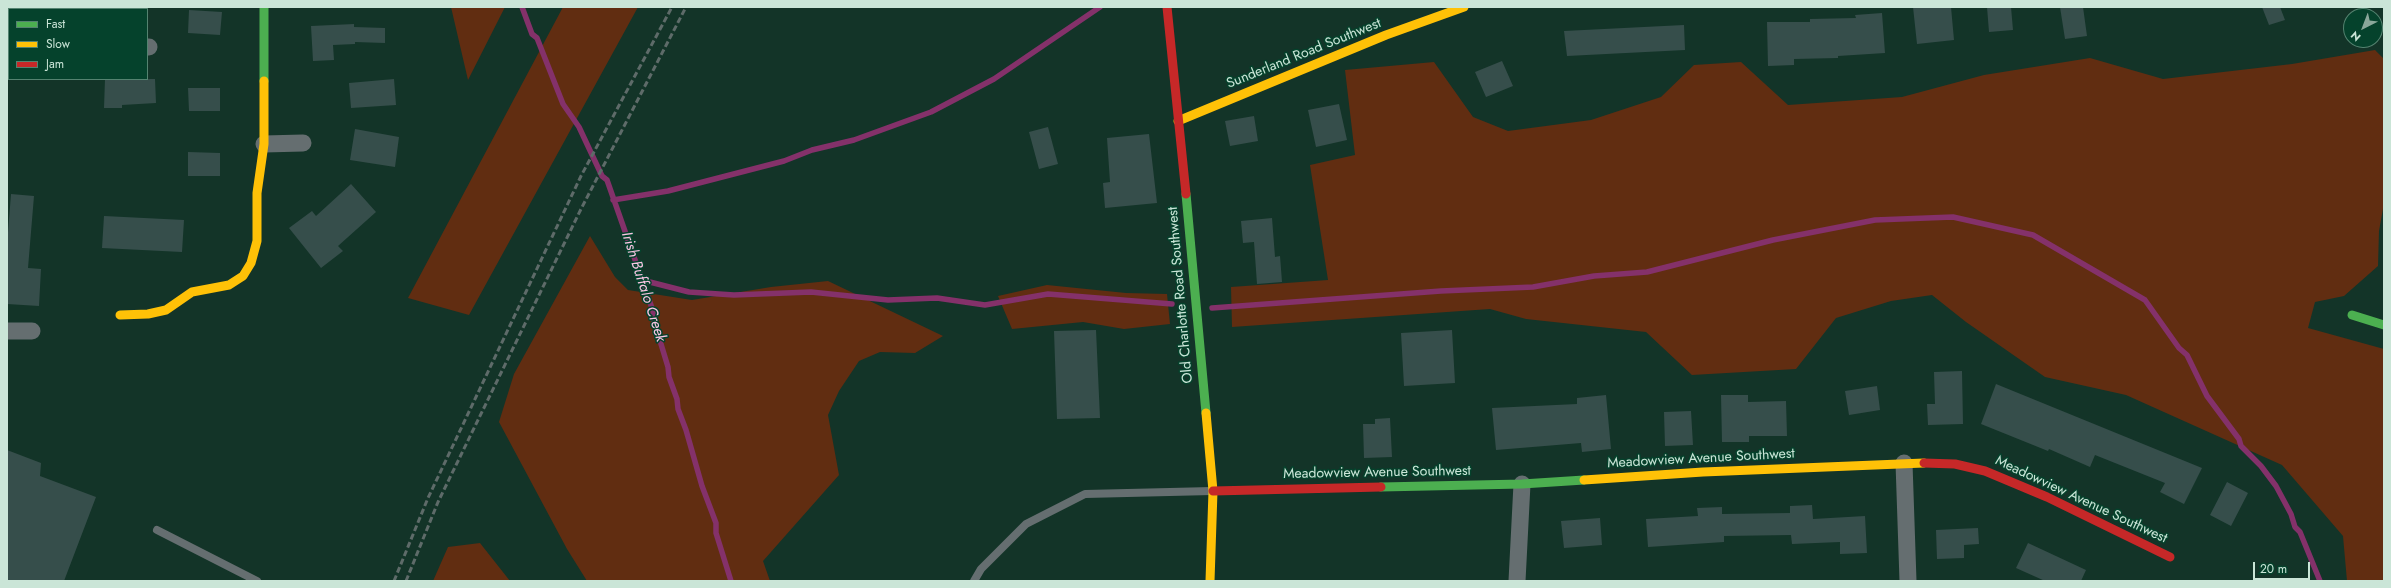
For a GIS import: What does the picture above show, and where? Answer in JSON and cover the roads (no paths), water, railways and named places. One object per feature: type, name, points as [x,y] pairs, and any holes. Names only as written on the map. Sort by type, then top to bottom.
[{"type":"street","points":[[120,315],[148,314],[166,310],[192,292],[229,285],[243,276],[251,263],[257,241],[257,193],[264,144],[264,7]]},
{"type":"street","name":"Old Charlotte Road Southwest","points":[[1167,7],[1213,491],[1210,581]]},
{"type":"street","name":"Sunderland Road Southwest","points":[[1178,120],[1386,35],[1464,7]]},
{"type":"street","points":[[264,144],[303,144]]},
{"type":"street","points":[[2352,315],[2384,325]]},
{"type":"street","points":[[7,331],[32,331]]},
{"type":"street","points":[[1904,463],[1908,581]]},
{"type":"street","name":"Meadowview Avenue Southwest","points":[[1213,491],[1522,484],[1703,472],[1904,463],[1955,464],[1985,471],[2047,497],[2170,557]]},
{"type":"street","points":[[1517,581],[1522,484]]},
{"type":"lane","points":[[974,581],[982,569],[1026,524],[1084,494],[1213,491]]},
{"type":"lane","points":[[157,530],[257,581]]},
{"type":"waterway","name":"Irish Buffalo Creek","points":[[522,7],[532,34],[537,38],[563,104],[579,127],[602,176],[607,180],[653,311],[654,321],[668,367],[669,377],[677,399],[678,409],[686,430],[702,486],[716,523],[716,533],[731,581]]},
{"type":"waterway","points":[[613,200],[668,191],[784,161],[812,150],[854,140],[931,112],[994,79],[1100,7]]},
{"type":"waterway","points":[[1212,308],[1441,291],[1533,287],[1594,276],[1647,272],[1773,240],[1875,220],[1953,217],[2033,235],[2145,300],[2179,348],[2187,355],[2207,396],[2239,439],[2241,446],[2261,466],[2276,486],[2291,514],[2295,527],[2300,532],[2320,581]]},
{"type":"waterway","points":[[642,280],[689,292],[734,295],[811,292],[888,300],[937,298],[985,305],[1048,294],[1172,304]]},
{"type":"railway","points":[[394,581],[428,498],[581,176],[672,7]]},
{"type":"railway","points":[[406,581],[438,502],[581,209],[686,7]]}]
